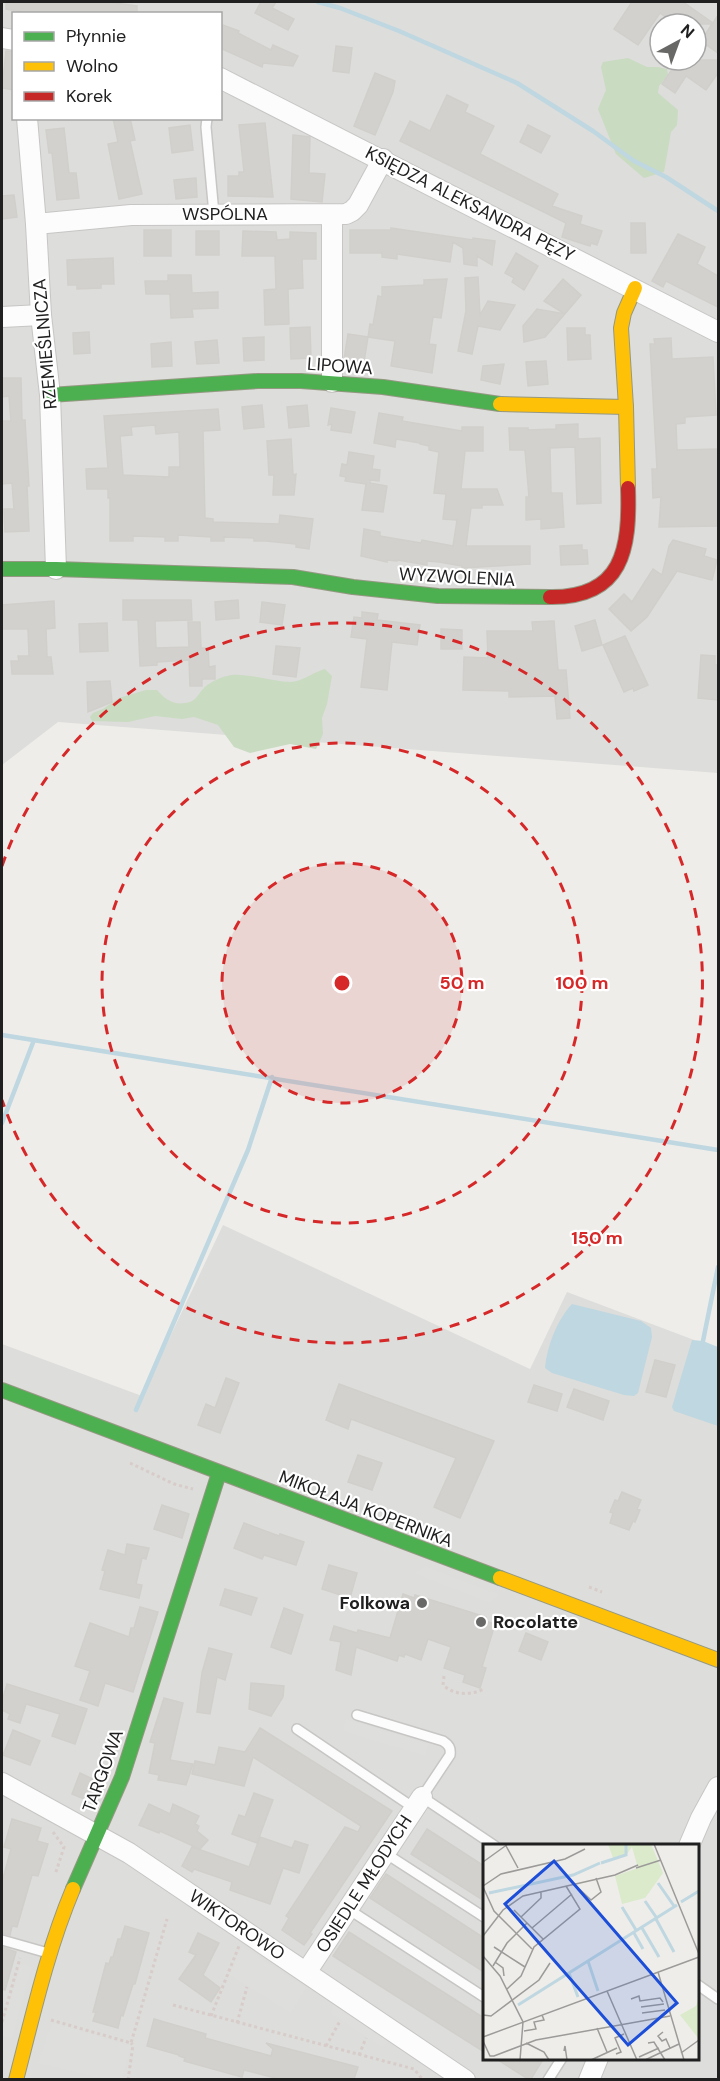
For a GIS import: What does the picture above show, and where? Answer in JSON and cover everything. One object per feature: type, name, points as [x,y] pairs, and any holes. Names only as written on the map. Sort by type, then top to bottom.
[{"type":"street","name":"KSIĘDZA ALEKSANDRA PĘZY","points":[[222,80],[383,159],[718,332]]},
{"type":"street","name":"RZEMIEŚLNICZA","points":[[27,120],[41,315],[50,395],[56,569]]},
{"type":"street","name":"WSPÓLNA","points":[[36,224],[131,215],[346,214],[358,205],[383,159]]},
{"type":"street","points":[[332,215],[332,382]]},
{"type":"street","name":"WYZWOLENIA","points":[[2,569],[293,577],[353,587],[438,596],[524,598],[577,595],[590,591],[603,584],[619,561],[625,546],[629,524],[621,328],[624,313],[635,288]]},
{"type":"street","points":[[2,317],[41,315]]},
{"type":"street","name":"LIPOWA","points":[[50,395],[258,381],[332,382],[506,405],[626,407]]},
{"type":"street","name":"MIKOŁAJA KOPERNIKA","points":[[2,1390],[718,1660]]},
{"type":"street","name":"TARGOWA","points":[[16,2079],[49,1953],[64,1910],[122,1777],[219,1473]]},
{"type":"street","name":"WIKTOROWO","points":[[2,1783],[129,1853],[465,2079]]},
{"type":"street","points":[[689,1844],[718,1787]]},
{"type":"street","name":"OSIEDLE MŁODYCH","points":[[307,1971],[418,1803]]},
{"type":"street","points":[[589,2079],[597,2060]]},
{"type":"lane","points":[[207,120],[214,214]]},
{"type":"lane","points":[[357,1715],[443,1741],[451,1749],[450,1755],[418,1803]]},
{"type":"lane","points":[[297,1729],[418,1803],[493,1844]]},
{"type":"lane","points":[[385,1853],[483,1916]]},
{"type":"lane","points":[[348,1910],[483,1997]]},
{"type":"lane","points":[[2,1940],[49,1953]]},
{"type":"lane","points":[[699,1986],[718,2000]]},
{"type":"lane","points":[[548,2079],[561,2060]]},
{"type":"path","points":[[444,1676],[443,1685],[455,1693],[465,1694],[484,1689]]},
{"type":"path","points":[[47,1824],[64,1847],[53,1881]]},
{"type":"path","points":[[128,2079],[133,2045],[131,2043],[167,1919]]},
{"type":"path","points":[[2,2022],[23,1946]]},
{"type":"path","points":[[212,2016],[239,1946]]},
{"type":"path","points":[[237,2023],[247,1987]]},
{"type":"path","points":[[173,2005],[414,2069],[423,2079]]},
{"type":"path","points":[[48,2019],[131,2043]]},
{"type":"path","points":[[326,2046],[340,2021]]},
{"type":"path","points":[[358,2055],[366,2038]]},
{"type":"shaded area","points":[[2,2],[718,2],[718,773],[58,722],[2,765]]},
{"type":"shaded area","points":[[223,1225],[530,1369],[567,1292],[718,1349],[718,2079],[2,2079],[2,1344],[142,1396]]},
{"type":"shaded area","points":[[426,1567],[501,1595],[489,1602],[413,1573]]},
{"type":"shaded area","points":[[346,1719],[428,1744],[425,1756],[343,1731]]},
{"type":"shaded area","points":[[242,1946],[306,1988],[291,2013],[230,1975]]},
{"type":"shaded area","points":[[21,1964],[32,1967],[12,2038],[2,2036],[2,2032]]},
{"type":"shaded area","points":[[334,2002],[390,2039],[382,2047],[331,2014]]},
{"type":"shaded area","points":[[52,2023],[131,2046],[122,2079],[105,2079],[38,2063]]},
{"type":"green space","points":[[628,58],[648,67],[648,72],[668,72],[668,75],[659,86],[658,93],[678,110],[677,125],[671,132],[664,172],[644,178],[616,154],[598,109],[606,90],[601,67],[603,62]]},
{"type":"green space","points":[[325,669],[332,676],[322,718],[323,734],[316,749],[290,744],[250,753],[234,747],[218,725],[194,717],[182,719],[155,716],[128,722],[92,721],[90,717],[119,698],[146,690],[157,690],[170,701],[185,703],[195,699],[208,684],[233,675],[291,682]]},
{"type":"water","points":[[572,1304],[641,1321],[651,1328],[652,1337],[638,1393],[634,1396],[552,1373],[545,1368],[554,1334]]},
{"type":"water","points":[[692,1340],[703,1341],[718,1347],[718,1426],[674,1411],[672,1407]]},
{"type":"building","points":[[6,2],[108,2],[137,6],[137,12],[24,12],[6,9]]},
{"type":"building","points":[[261,2],[276,2],[272,8],[294,19],[288,30],[255,13]]},
{"type":"building","points":[[632,2],[683,2],[697,12],[648,12],[648,30],[638,45],[614,29]]},
{"type":"building","points":[[718,15],[718,53],[708,46],[708,30],[712,24],[708,24],[708,20],[713,23]]},
{"type":"building","points":[[222,25],[239,31],[238,33],[271,50],[273,45],[298,56],[293,66],[263,63],[262,67],[222,49]]},
{"type":"building","points":[[336,46],[352,48],[349,73],[333,71]]},
{"type":"building","points":[[6,51],[12,52],[12,90],[2,88]]},
{"type":"building","points":[[708,60],[718,60],[718,73],[706,90],[686,76],[675,93],[662,84],[670,72],[708,72]]},
{"type":"building","points":[[375,73],[395,81],[393,92],[375,135],[354,126]]},
{"type":"building","points":[[447,95],[468,105],[465,112],[494,126],[480,154],[558,194],[552,206],[582,216],[580,224],[602,231],[597,245],[591,243],[590,246],[562,237],[566,223],[400,141],[410,121],[430,131]]},
{"type":"building","points":[[113,120],[130,120],[135,140],[130,141],[142,194],[119,199],[108,144],[118,142]]},
{"type":"building","points":[[265,123],[273,197],[228,196],[228,176],[239,176],[239,172],[244,172],[239,125]]},
{"type":"building","points":[[190,125],[193,150],[172,153],[169,128]]},
{"type":"building","points":[[528,125],[550,136],[541,153],[520,142]]},
{"type":"building","points":[[64,128],[69,173],[76,173],[79,198],[57,200],[52,153],[49,153],[46,130]]},
{"type":"building","points":[[293,135],[310,137],[309,173],[325,174],[322,202],[291,199]]},
{"type":"building","points":[[196,178],[197,197],[176,199],[174,180]]},
{"type":"building","points":[[14,195],[17,217],[2,219],[2,196]]},
{"type":"building","points":[[631,223],[645,223],[646,253],[631,253]]},
{"type":"building","points":[[391,228],[495,241],[492,265],[477,256],[477,266],[464,264],[463,248],[453,242],[450,262],[397,254],[397,259],[382,257],[382,253],[350,253],[350,230],[391,230]]},
{"type":"building","points":[[144,230],[171,230],[171,256],[144,256]]},
{"type":"building","points":[[196,231],[219,231],[219,255],[196,255]]},
{"type":"building","points":[[243,231],[276,232],[277,240],[290,239],[290,232],[316,233],[316,259],[302,259],[303,288],[288,289],[289,324],[265,325],[264,290],[276,289],[275,256],[242,256]]},
{"type":"building","points":[[678,234],[705,247],[697,264],[718,276],[718,307],[666,281],[663,287],[652,281]]},
{"type":"building","points":[[516,253],[538,266],[524,290],[512,282],[514,278],[505,273]]},
{"type":"building","points":[[113,258],[114,284],[101,284],[101,288],[77,289],[77,285],[68,285],[67,260]]},
{"type":"building","points":[[168,275],[191,275],[192,293],[218,292],[218,308],[192,309],[193,317],[171,318],[170,294],[146,294],[145,281],[168,281]]},
{"type":"building","points":[[478,277],[480,315],[488,301],[515,305],[500,330],[478,326],[472,354],[458,351],[466,311],[465,278]]},
{"type":"building","points":[[447,279],[441,318],[433,317],[429,344],[436,345],[432,373],[391,366],[395,341],[368,337],[370,324],[373,325],[378,296],[382,297],[382,287],[424,285],[424,280]]},
{"type":"building","points":[[563,279],[581,295],[565,314],[544,301]]},
{"type":"building","points":[[537,309],[565,314],[545,337],[524,342],[523,326]]},
{"type":"building","points":[[310,327],[311,358],[291,359],[290,328]]},
{"type":"building","points":[[567,328],[585,328],[585,335],[590,335],[591,359],[568,360]]},
{"type":"building","points":[[89,332],[90,353],[74,354],[73,333]]},
{"type":"building","points":[[348,334],[368,337],[364,362],[344,359]]},
{"type":"building","points":[[264,337],[264,360],[244,361],[243,338]]},
{"type":"building","points":[[671,338],[672,359],[713,357],[716,415],[685,417],[685,423],[676,424],[677,450],[718,449],[718,526],[659,527],[661,497],[653,498],[652,469],[657,469],[650,344],[655,344],[654,339]]},
{"type":"building","points":[[217,340],[219,363],[197,364],[195,342]]},
{"type":"building","points":[[171,342],[172,366],[152,367],[151,344]]},
{"type":"building","points":[[546,361],[548,384],[528,386],[526,362]]},
{"type":"building","points":[[504,364],[500,384],[481,380],[483,366]]},
{"type":"building","points":[[2,378],[21,378],[22,420],[25,420],[29,486],[27,486],[29,531],[5,532],[4,509],[14,509],[12,483],[2,484],[2,421],[11,421],[9,396],[2,397]]},
{"type":"building","points":[[262,405],[264,427],[244,429],[242,407]]},
{"type":"building","points":[[307,405],[309,426],[289,428],[287,407]]},
{"type":"building","points":[[331,408],[355,412],[351,433],[331,430],[332,424],[328,425]]},
{"type":"building","points":[[218,409],[220,430],[203,431],[205,518],[213,519],[213,522],[279,524],[280,515],[313,519],[309,549],[296,547],[296,544],[254,541],[254,538],[224,537],[224,541],[211,541],[211,537],[178,535],[178,541],[165,541],[165,537],[133,536],[133,541],[110,541],[108,489],[87,489],[86,469],[108,468],[104,416]],"holes":[[[155,425],[156,434],[179,432],[180,467],[169,467],[169,477],[123,475],[120,436],[132,435],[131,427]]]},
{"type":"building","points":[[379,413],[403,417],[402,421],[462,431],[462,427],[483,427],[483,451],[465,451],[461,489],[497,489],[503,505],[482,505],[482,508],[471,508],[466,546],[530,546],[530,564],[462,568],[462,566],[439,562],[427,561],[427,565],[398,560],[387,560],[387,562],[361,556],[364,529],[380,532],[380,536],[453,546],[457,520],[443,519],[446,494],[434,493],[439,452],[429,450],[429,446],[420,443],[396,439],[395,447],[374,443]]},
{"type":"building","points":[[578,424],[578,439],[600,438],[601,503],[577,504],[575,447],[550,448],[551,493],[562,493],[564,527],[541,529],[541,519],[526,520],[526,497],[529,497],[525,450],[510,450],[509,428],[556,429],[556,425]]},
{"type":"building","points":[[291,439],[293,475],[296,474],[294,495],[273,495],[274,475],[269,475],[267,441]]},
{"type":"building","points":[[349,452],[374,456],[372,469],[380,470],[379,481],[370,480],[370,483],[387,486],[383,512],[362,510],[366,484],[345,481],[346,477],[340,476],[342,464],[347,465]]},
{"type":"building","points":[[673,540],[706,549],[704,556],[717,560],[712,580],[677,571],[647,617],[631,631],[609,609],[624,594],[632,602],[653,569],[662,575],[669,546]]},
{"type":"building","points":[[582,545],[582,550],[587,550],[588,564],[561,565],[560,546]]},
{"type":"building","points":[[123,600],[191,600],[192,620],[155,621],[156,648],[189,647],[188,622],[200,622],[201,648],[208,648],[209,667],[215,666],[215,679],[202,679],[202,686],[190,686],[189,660],[157,662],[157,665],[140,666],[138,620],[123,620]]},
{"type":"building","points":[[238,600],[239,618],[216,620],[215,602]]},
{"type":"building","points":[[54,601],[55,628],[46,629],[47,657],[51,657],[53,674],[12,674],[11,661],[19,661],[18,656],[29,656],[28,629],[2,629],[2,605]]},
{"type":"building","points":[[262,602],[285,605],[282,625],[260,622]]},
{"type":"building","points":[[362,612],[378,614],[377,620],[420,625],[417,645],[392,642],[387,690],[361,687],[367,639],[351,637],[354,617],[362,618]]},
{"type":"building","points":[[595,620],[602,645],[582,651],[575,626]]},
{"type":"building","points":[[554,621],[558,670],[566,670],[570,718],[557,719],[555,696],[509,697],[509,691],[463,690],[464,657],[488,658],[487,631],[533,631],[532,622]]},
{"type":"building","points":[[107,623],[108,651],[80,652],[79,624]]},
{"type":"building","points":[[441,629],[462,630],[462,649],[441,649]]},
{"type":"building","points":[[625,636],[648,685],[634,691],[633,688],[624,692],[603,645]]},
{"type":"building","points":[[276,646],[300,648],[296,677],[273,674]]},
{"type":"building","points":[[701,655],[715,656],[715,665],[718,665],[718,700],[698,698]]},
{"type":"building","points":[[110,681],[112,702],[88,712],[87,682]]},
{"type":"building","points":[[655,1360],[675,1365],[666,1397],[646,1392]]},
{"type":"building","points":[[226,1378],[239,1383],[220,1433],[198,1425],[206,1404],[215,1408]]},
{"type":"building","points":[[339,1384],[494,1441],[460,1518],[434,1507],[456,1458],[351,1419],[348,1429],[326,1420]]},
{"type":"building","points":[[534,1385],[562,1394],[557,1411],[528,1402]]},
{"type":"building","points":[[574,1389],[609,1401],[603,1420],[567,1407]]},
{"type":"building","points":[[358,1455],[382,1463],[372,1490],[348,1482]]},
{"type":"building","points":[[622,1492],[641,1500],[637,1509],[640,1510],[629,1530],[610,1523],[613,1513],[610,1512],[615,1500],[618,1501]]},
{"type":"building","points":[[162,1505],[189,1514],[182,1538],[154,1529]]},
{"type":"building","points":[[244,1523],[279,1536],[280,1534],[304,1542],[296,1565],[264,1555],[262,1559],[234,1548]]},
{"type":"building","points":[[127,1544],[149,1548],[146,1559],[142,1558],[136,1584],[142,1585],[139,1598],[100,1589],[105,1571],[102,1570],[108,1550],[125,1555]]},
{"type":"building","points":[[329,1565],[357,1573],[350,1598],[322,1589]]},
{"type":"building","points":[[225,1589],[257,1598],[251,1615],[220,1605]]},
{"type":"building","points":[[403,1594],[414,1598],[415,1595],[486,1617],[485,1621],[495,1624],[482,1667],[486,1668],[480,1688],[463,1682],[465,1675],[444,1668],[451,1647],[428,1639],[421,1660],[405,1654],[404,1657],[399,1655],[397,1661],[356,1647],[351,1675],[336,1670],[341,1642],[330,1640],[334,1626],[357,1633],[358,1630],[390,1638]]},
{"type":"building","points":[[140,1607],[158,1612],[133,1692],[105,1683],[98,1706],[80,1700],[90,1671],[75,1666],[90,1623],[129,1637]]},
{"type":"building","points":[[284,1608],[303,1615],[291,1654],[271,1647]]},
{"type":"building","points":[[526,1633],[548,1642],[541,1660],[519,1651]]},
{"type":"building","points":[[209,1648],[232,1654],[225,1680],[217,1677],[210,1714],[197,1712],[202,1673]]},
{"type":"building","points":[[251,1683],[284,1686],[283,1697],[271,1716],[249,1709]]},
{"type":"building","points":[[7,1684],[87,1709],[75,1744],[52,1736],[60,1714],[26,1704],[20,1723],[8,1719],[10,1714],[2,1710]]},
{"type":"building","points":[[164,1698],[183,1703],[170,1760],[193,1764],[186,1785],[158,1780],[159,1775],[149,1773],[155,1743],[150,1742]]},
{"type":"building","points":[[260,1728],[392,1811],[304,1945],[282,1930],[289,1918],[286,1916],[345,1827],[358,1832],[361,1826],[253,1757],[244,1786],[192,1774],[195,1761],[215,1765],[219,1747],[245,1752]]},
{"type":"building","points":[[13,1730],[40,1741],[30,1765],[3,1755]]},
{"type":"building","points":[[80,1773],[99,1782],[92,1802],[72,1794]]},
{"type":"building","points":[[254,1793],[273,1800],[257,1843],[232,1834],[239,1815],[245,1817]]},
{"type":"building","points":[[149,1804],[170,1814],[173,1804],[199,1816],[195,1824],[199,1826],[197,1831],[208,1840],[200,1849],[160,1831],[159,1833],[139,1825]]},
{"type":"building","points":[[12,1819],[41,1828],[37,1841],[48,1844],[38,1876],[32,1875],[17,1927],[12,1926],[10,1935],[2,1933],[2,1882],[11,1849],[4,1847]]},
{"type":"building","points":[[427,1829],[483,1865],[483,1900],[411,1854]]},
{"type":"building","points":[[260,1837],[292,1848],[295,1841],[308,1845],[299,1873],[283,1868],[270,1904],[230,1890],[232,1882],[194,1869],[192,1872],[182,1866],[192,1847],[249,1867]]},
{"type":"building","points":[[386,1874],[483,1937],[483,1971],[370,1898]]},
{"type":"building","points":[[125,1926],[149,1933],[135,1984],[133,1984],[123,2016],[121,2015],[118,2028],[93,2021],[96,2012],[93,2012],[106,1963],[109,1964],[113,1957],[118,1939],[121,1939]]},
{"type":"building","points":[[349,1932],[483,2017],[483,2051],[333,1956]]},
{"type":"building","points":[[198,1933],[219,1943],[203,1975],[220,1988],[211,2002],[179,1979],[196,1955],[189,1952]]},
{"type":"building","points":[[2,1947],[16,1952],[5,1990],[2,1989]]},
{"type":"building","points":[[154,2019],[206,2034],[205,2038],[271,2056],[273,2049],[266,2043],[358,2067],[354,2079],[279,2079],[244,2070],[242,2077],[184,2061],[185,2058],[179,2055],[147,2046]]},
{"type":"building","points":[[498,2060],[543,2060],[531,2079]]},
{"type":"waterway","points":[[318,2],[399,31],[517,83],[593,131],[634,161],[666,177],[718,211]]},
{"type":"waterway","points":[[2,1035],[718,1150]]},
{"type":"waterway","points":[[2,1123],[34,1040]]},
{"type":"waterway","points":[[136,1410],[248,1150],[272,1077]]},
{"type":"waterway","points":[[703,1341],[718,1267]]},
{"type":"traffic: fast","points":[[50,395],[258,381],[301,381],[383,387],[500,404]]},
{"type":"traffic: fast","points":[[2,569],[293,577],[353,587],[438,596],[550,597]]},
{"type":"traffic: fast","points":[[2,1390],[500,1578]]},
{"type":"traffic: fast","points":[[73,1889],[122,1777],[219,1473]]},
{"type":"traffic: slow","points":[[628,488],[621,328],[624,313],[635,288]]},
{"type":"traffic: slow","points":[[500,404],[626,407]]},
{"type":"traffic: slow","points":[[500,1578],[718,1660]]},
{"type":"traffic: slow","points":[[16,2080],[48,1960],[73,1889]]},
{"type":"traffic: jam","points":[[550,597],[574,595],[593,589],[607,579],[617,566],[627,531],[628,488]]},
{"type":"place","name":"Folkowa","points":[[422,1603]]},
{"type":"place","name":"Rocolatte","points":[[481,1622]]}]
